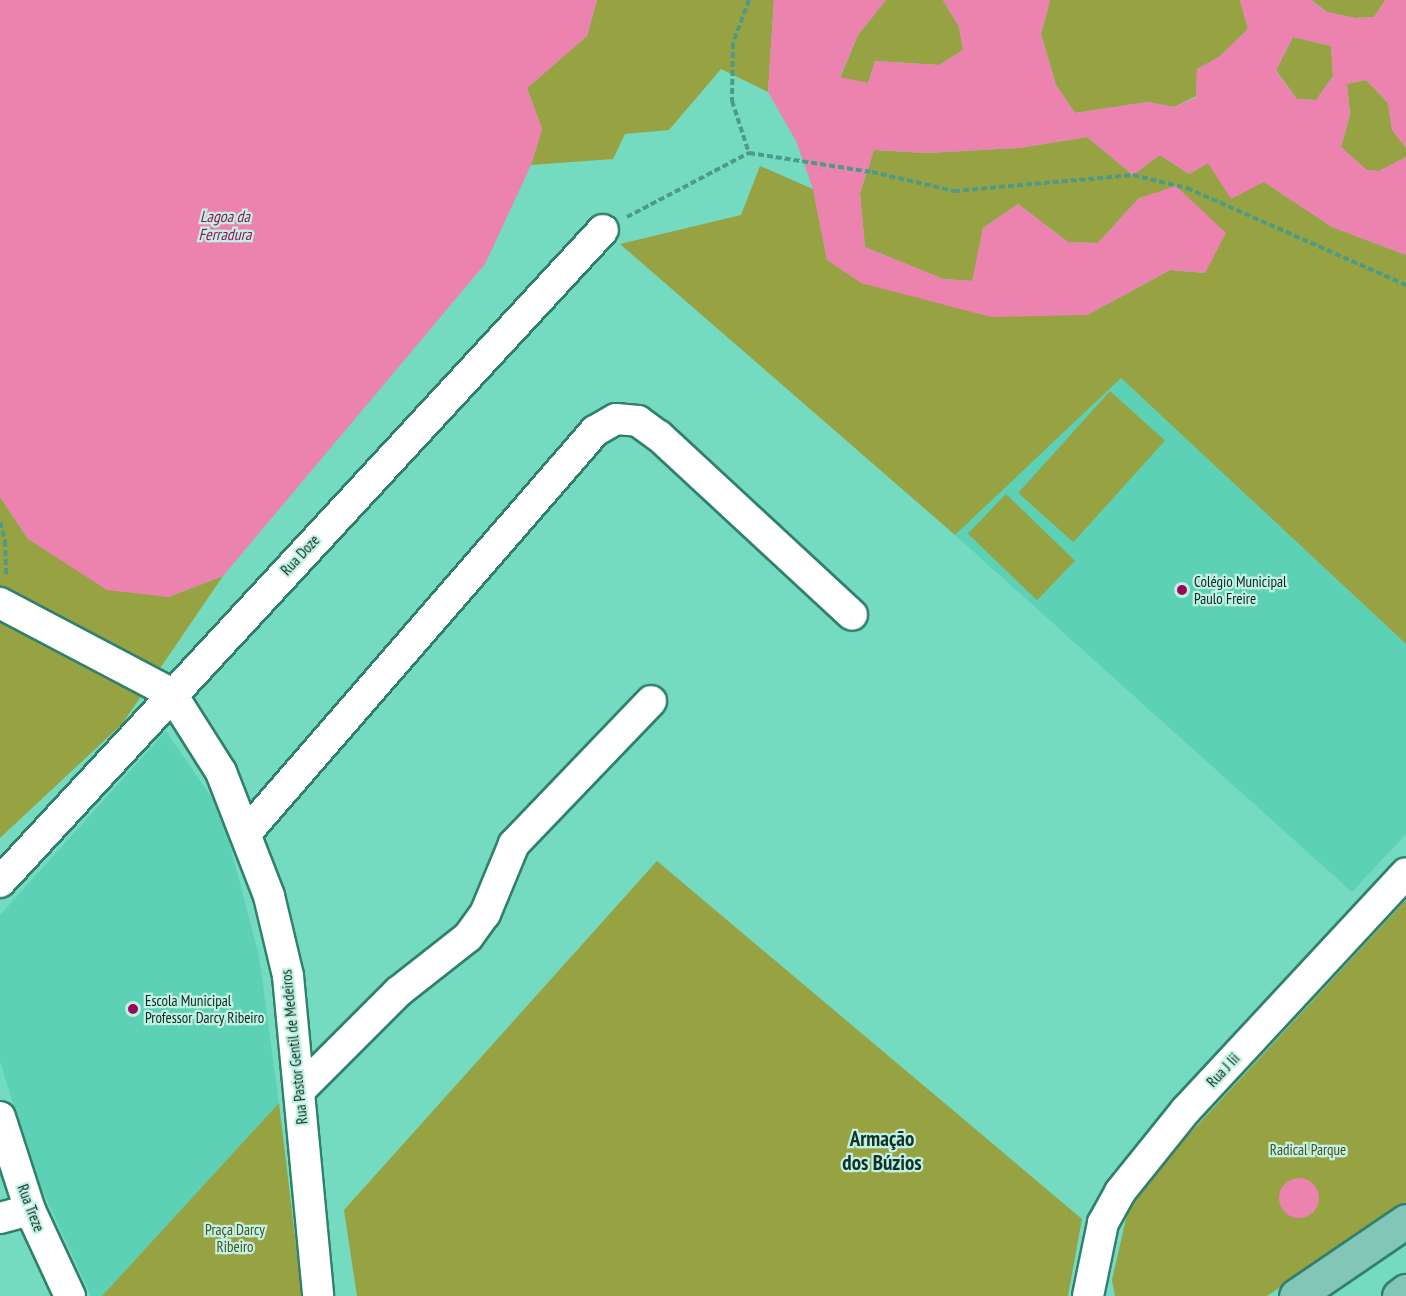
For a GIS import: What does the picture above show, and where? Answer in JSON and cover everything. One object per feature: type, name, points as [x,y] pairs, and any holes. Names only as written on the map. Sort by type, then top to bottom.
[{"type":"main road","points":[[1296,1296],[1406,1221]]},
{"type":"main road","points":[[1399,1296],[1406,1291]]},
{"type":"street","name":"Rua Doze","points":[[0,882],[171,693],[603,230]]},
{"type":"street","points":[[247,832],[595,431],[616,419],[638,421],[659,436],[852,615]]},
{"type":"street","name":"Rua Pastor Gentil de Medeiros","points":[[4,604],[171,693],[197,728],[221,772],[247,832],[269,896],[288,976],[318,1296]]},
{"type":"street","points":[[300,1090],[398,992],[468,937],[485,914],[514,844],[651,701]]},
{"type":"street","name":"Rua J Iii","points":[[1088,1296],[1103,1223],[1120,1192],[1186,1110],[1406,873]]},
{"type":"street","name":"Rua Treze","points":[[0,1117],[30,1210],[70,1296]]},
{"type":"street","points":[[0,1218],[30,1210]]},
{"type":"path","points":[[749,0],[734,43],[732,101],[749,153]]},
{"type":"path","points":[[603,230],[749,153],[872,172],[954,190],[1133,176],[1187,188],[1406,285]]},
{"type":"path","points":[[0,522],[5,541],[4,604]]},
{"type":"shaded area","name":"Colégio Municipal Paulo Freire","points":[[1120,377],[1406,644],[1406,834],[1352,892],[955,535]]},
{"type":"shaded area","name":"Escola Municipal Professor Darcy Ribeiro","points":[[166,731],[221,811],[259,956],[279,1103],[102,1296],[91,1296],[35,1174],[0,1061],[0,915]]},
{"type":"green space","points":[[597,0],[774,0],[768,92],[721,69],[669,130],[625,134],[613,159],[531,165],[542,129],[527,88],[587,36]]},
{"type":"green space","points":[[886,0],[943,0],[959,27],[963,50],[939,65],[875,61],[868,83],[840,78],[858,35]]},
{"type":"green space","points":[[1050,0],[1240,0],[1248,29],[1219,57],[1197,69],[1196,96],[1174,107],[1147,102],[1075,113],[1056,85],[1041,34]]},
{"type":"green space","points":[[1311,0],[1385,1],[1374,17],[1355,18],[1327,12]]},
{"type":"green space","points":[[1293,37],[1331,46],[1333,76],[1316,100],[1297,99],[1276,70]]},
{"type":"green space","points":[[1366,80],[1388,103],[1392,130],[1406,148],[1406,157],[1379,171],[1366,170],[1341,147],[1350,115],[1347,84]]},
{"type":"green space","points":[[1087,137],[1133,175],[1160,155],[1189,174],[1208,163],[1264,182],[1332,227],[1406,255],[1406,644],[1121,378],[955,535],[620,244],[741,215],[760,166],[813,189],[827,260],[1087,315],[1170,270],[1205,273],[1139,198],[1098,243],[1068,242],[1018,204],[983,228],[973,281],[943,279],[865,247],[860,193],[874,150],[927,153],[1019,148]]},
{"type":"green space","points":[[1110,391],[1165,441],[1073,542],[1018,493]]},
{"type":"green space","points":[[1006,494],[1075,561],[1037,600],[968,534]]},
{"type":"green space","points":[[0,497],[28,539],[168,597],[223,576],[122,724],[0,838]]},
{"type":"green space","points":[[657,861],[1082,1219],[1068,1296],[357,1296],[344,1210]]},
{"type":"green space","name":"Radical Parque","points":[[1406,900],[1406,1202],[1267,1296],[1115,1296],[1112,1280],[1131,1197]]},
{"type":"green space","name":"Praça Darcy Ribeiro","points":[[279,1103],[302,1296],[102,1296]]},
{"type":"water","name":"Lagoa da Ferradura","points":[[0,0],[597,0],[587,36],[527,88],[542,129],[531,165],[485,264],[223,576],[168,597],[107,590],[28,539],[0,497]]},
{"type":"water","points":[[774,0],[886,0],[858,35],[840,77],[868,83],[875,61],[939,65],[963,50],[959,27],[943,0],[1050,0],[1041,35],[1056,85],[1075,113],[1147,102],[1174,107],[1196,97],[1197,69],[1219,57],[1248,29],[1240,0],[1311,0],[1327,12],[1355,18],[1374,17],[1385,0],[1406,0],[1406,148],[1392,130],[1388,103],[1366,80],[1347,84],[1350,115],[1341,147],[1367,170],[1379,171],[1406,157],[1406,255],[1332,227],[1264,182],[1231,199],[1208,163],[1189,174],[1160,155],[1133,175],[1087,137],[1019,148],[927,153],[874,150],[860,193],[865,247],[943,279],[972,281],[983,228],[1018,204],[1068,242],[1098,243],[1139,198],[1176,186],[1226,233],[1205,273],[1170,270],[1087,315],[991,317],[861,283],[827,260],[813,189],[796,141],[768,92]],"holes":[[[1293,37],[1331,46],[1333,76],[1316,100],[1297,99],[1276,71]]]},
{"type":"water","points":[[1299,1178],[1313,1184],[1319,1198],[1313,1212],[1299,1218],[1285,1212],[1279,1198],[1285,1184]]},
{"type":"place","name":"Colégio Municipal Paulo Freire","points":[[1182,590]]},
{"type":"place","name":"Escola Municipal Professor Darcy Ribeiro","points":[[133,1009]]},
{"type":"district","name":"Armação dos Búzios","points":[[882,1151]]}]
